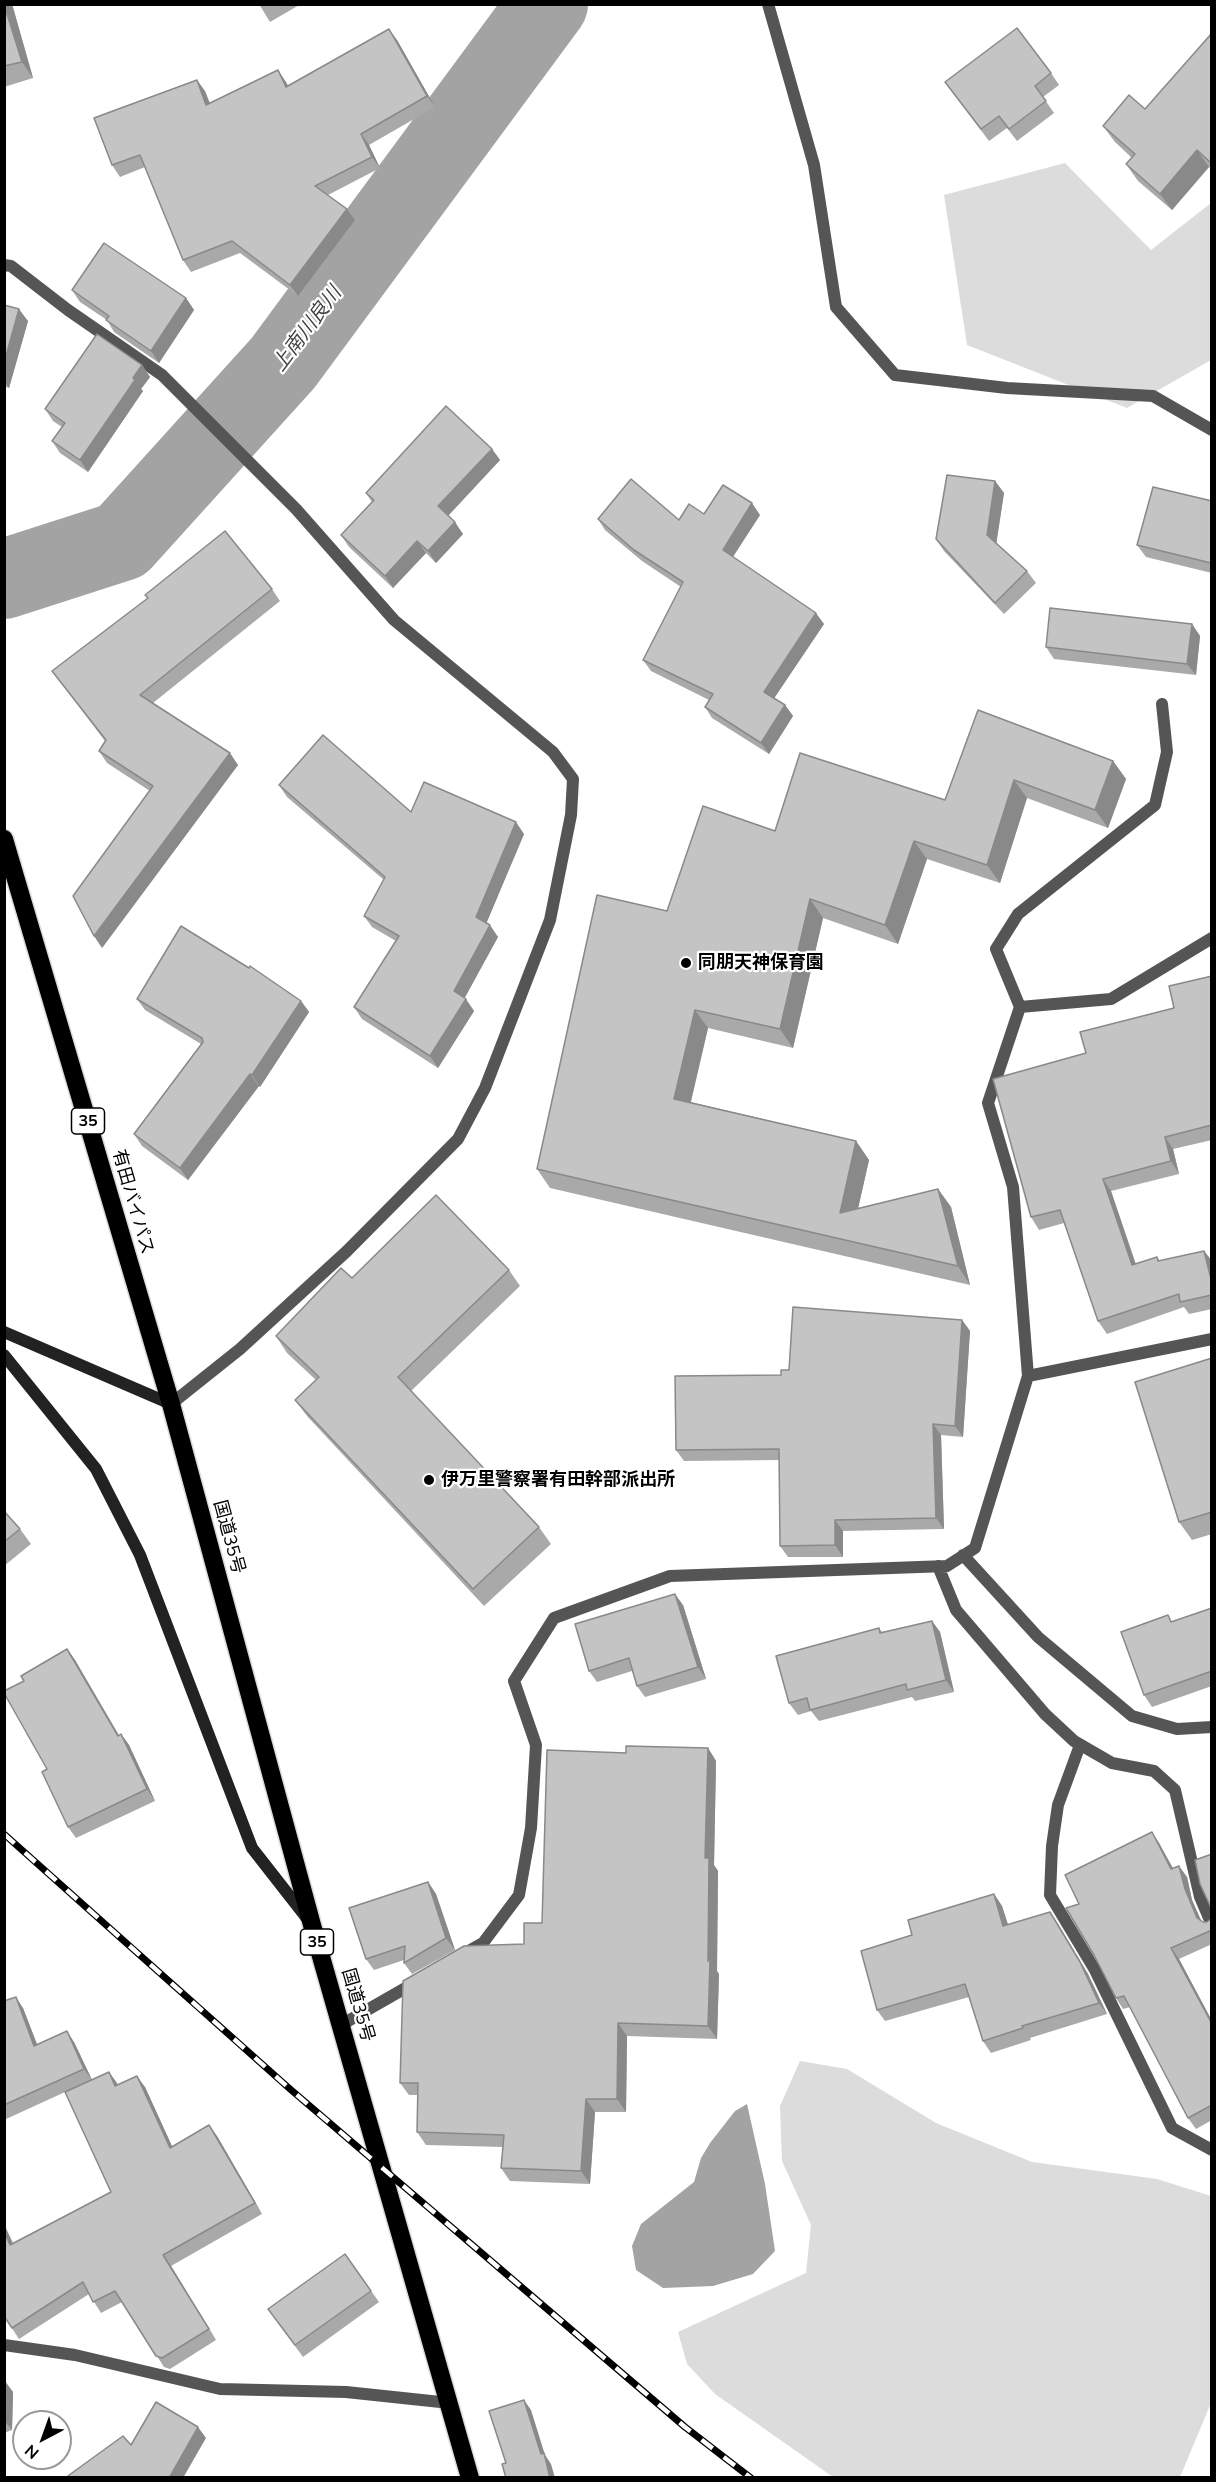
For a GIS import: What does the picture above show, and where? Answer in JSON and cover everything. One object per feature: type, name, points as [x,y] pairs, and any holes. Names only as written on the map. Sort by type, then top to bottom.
[{"type":"highway","name":"有田バイパス","points":[[4,838],[171,1404]]},
{"type":"highway","name":"国道35号","points":[[171,1404],[312,1925],[470,2478]]},
{"type":"street","points":[[768,4],[814,165],[836,307],[895,375],[1007,388],[1153,396],[1212,430]]},
{"type":"street","points":[[4,265],[11,266],[68,310],[162,375],[296,509],[394,620],[553,752],[573,779],[570,815],[550,920],[485,1088],[458,1139],[347,1251],[240,1349],[171,1404],[4,1332]]},
{"type":"street","points":[[452,1961],[483,1943],[519,1895],[531,1828],[536,1745],[514,1681],[554,1618],[670,1576],[947,1566],[975,1548],[1028,1376],[1012,1187],[988,1103],[1020,1007],[996,949],[1018,914],[1155,805],[1167,752],[1162,704]]},
{"type":"street","points":[[1020,1007],[1111,999],[1212,938]]},
{"type":"street","points":[[1028,1376],[1212,1339]]},
{"type":"street","points":[[4,1355],[96,1469],[140,1555],[252,1848],[312,1925]]},
{"type":"street","points":[[963,1555],[1038,1636],[1132,1716],[1177,1729],[1212,1727]]},
{"type":"street","points":[[938,1566],[956,1610],[1045,1714],[1080,1744],[1112,1763],[1154,1771],[1175,1790],[1200,1897],[1212,1925]]},
{"type":"street","points":[[1080,1744],[1058,1805],[1052,1846],[1050,1894],[1095,1970],[1172,2128],[1212,2150]]},
{"type":"street","points":[[341,2025],[422,1978]]},
{"type":"street","points":[[4,2345],[75,2355],[220,2388],[346,2392],[450,2403]]},
{"type":"shaded area","points":[[1065,163],[1151,250],[1211,203],[1211,360],[1127,408],[967,345],[944,195]]},
{"type":"shaded area","points":[[800,2061],[847,2069],[936,2123],[1032,2162],[1157,2179],[1211,2196],[1211,2403],[1180,2477],[833,2477],[715,2394],[687,2364],[678,2332],[806,2273],[811,2225],[782,2161],[780,2106]]},
{"type":"shaded area","points":[[747,2104],[765,2184],[775,2251],[753,2274],[713,2286],[663,2288],[636,2270],[632,2246],[641,2224],[694,2182],[701,2158],[710,2143],[735,2111]]},
{"type":"building","points":[[4,4],[22,62],[4,66]]},
{"type":"building","points":[[1017,28],[1051,73],[1035,86],[1046,101],[1009,129],[999,116],[981,129],[945,82]]},
{"type":"building","points":[[389,29],[427,96],[361,134],[372,157],[315,186],[347,209],[290,285],[232,241],[183,260],[140,155],[112,165],[94,118],[197,80],[206,105],[278,70],[286,87]]},
{"type":"building","points":[[1212,33],[1212,161],[1210,162],[1197,150],[1160,194],[1126,164],[1135,154],[1103,126],[1129,95],[1145,109]]},
{"type":"building","points":[[104,243],[186,298],[151,351],[106,320],[109,316],[72,290]]},
{"type":"building","points":[[4,305],[19,309],[4,363]]},
{"type":"building","points":[[97,334],[142,365],[133,378],[135,380],[80,460],[52,441],[65,423],[45,409]]},
{"type":"building","points":[[446,406],[492,449],[438,506],[455,522],[428,551],[417,541],[385,576],[341,535],[374,500],[366,493]]},
{"type":"building","points":[[947,475],[995,481],[987,535],[1027,571],[995,603],[936,539]]},
{"type":"building","points":[[631,479],[679,520],[689,504],[704,514],[723,485],[752,503],[723,550],[816,613],[764,692],[785,705],[761,743],[705,707],[713,694],[643,660],[683,582],[634,550],[598,519]]},
{"type":"building","points":[[1153,487],[1212,501],[1211,563],[1137,545]]},
{"type":"building","points":[[225,531],[272,589],[140,695],[230,753],[94,936],[73,896],[153,786],[99,751],[106,740],[52,671],[148,598],[145,595]]},
{"type":"building","points":[[1050,608],[1192,624],[1187,664],[1046,647]]},
{"type":"building","points":[[978,710],[1113,761],[1095,810],[1014,780],[987,865],[914,841],[885,925],[810,899],[780,1029],[695,1010],[674,1099],[856,1141],[840,1213],[938,1189],[958,1266],[537,1169],[597,895],[667,911],[703,806],[775,831],[800,753],[945,800]]},
{"type":"building","points":[[323,735],[411,812],[424,782],[516,822],[476,917],[490,925],[454,991],[466,999],[430,1056],[354,1007],[399,936],[364,916],[385,877],[279,785]]},
{"type":"building","points":[[181,926],[249,968],[250,966],[301,1001],[252,1075],[250,1074],[180,1168],[134,1134],[203,1042],[202,1038],[137,999]]},
{"type":"building","points":[[1212,976],[1212,1125],[1165,1137],[1171,1161],[1103,1179],[1132,1265],[1157,1257],[1158,1261],[1204,1251],[1212,1283],[1212,1295],[1180,1302],[1179,1294],[1098,1321],[1060,1210],[1031,1217],[993,1079],[1086,1053],[1080,1032],[1174,1008],[1169,986]]},
{"type":"building","points":[[436,1195],[509,1270],[398,1377],[539,1527],[473,1589],[295,1400],[319,1377],[276,1336],[341,1268],[352,1278]]},
{"type":"building","points":[[793,1307],[962,1320],[955,1426],[933,1424],[936,1518],[835,1520],[835,1545],[780,1546],[779,1449],[676,1450],[675,1376],[781,1375],[781,1370],[789,1370]]},
{"type":"building","points":[[1212,1358],[1212,1512],[1179,1522],[1135,1382]]},
{"type":"building","points":[[4,1511],[20,1529],[4,1542]]},
{"type":"building","points":[[675,1594],[698,1667],[637,1686],[629,1658],[589,1671],[575,1624]]},
{"type":"building","points":[[1212,1608],[1212,1671],[1144,1695],[1121,1632],[1168,1615],[1171,1622]]},
{"type":"building","points":[[932,1621],[946,1680],[907,1690],[906,1684],[810,1710],[807,1698],[789,1703],[776,1656],[879,1628],[880,1633]]},
{"type":"building","points":[[67,1649],[118,1736],[121,1734],[147,1789],[68,1827],[42,1772],[47,1769],[4,1693],[24,1681],[21,1676]]},
{"type":"building","points":[[626,1746],[708,1748],[705,1858],[709,1858],[708,2026],[618,2023],[617,2099],[586,2099],[581,2171],[501,2168],[504,2135],[417,2132],[418,2083],[400,2083],[403,1981],[464,1946],[524,1944],[524,1923],[542,1923],[547,1750],[626,1753]]},
{"type":"building","points":[[1152,1832],[1171,1869],[1179,1866],[1185,1889],[1197,1918],[1207,1922],[1212,1917],[1212,1930],[1171,1948],[1212,2024],[1212,2105],[1188,2118],[1124,1996],[1116,1998],[1066,1908],[1079,1904],[1065,1875]]},
{"type":"building","points":[[1212,1854],[1212,1910],[1200,1884],[1195,1860]]},
{"type":"building","points":[[428,1882],[446,1938],[404,1963],[405,1946],[366,1959],[349,1908]]},
{"type":"building","points":[[994,1894],[1003,1926],[1050,1912],[1080,1962],[1099,2003],[1022,2026],[1023,2028],[983,2041],[965,1984],[877,2010],[861,1951],[912,1935],[908,1920]]},
{"type":"building","points":[[16,1997],[34,2046],[67,2031],[84,2069],[4,2105],[4,2001]]},
{"type":"building","points":[[109,2072],[115,2086],[137,2076],[170,2148],[209,2125],[255,2203],[163,2255],[209,2329],[162,2358],[156,2356],[115,2291],[93,2302],[83,2282],[12,2328],[4,2316],[4,2231],[10,2245],[111,2192],[65,2092]]},
{"type":"building","points":[[345,2254],[371,2291],[295,2345],[268,2309]]},
{"type":"building","points":[[524,2400],[541,2454],[544,2453],[550,2478],[506,2478],[502,2464],[506,2463],[489,2411]]},
{"type":"building","points":[[156,2402],[198,2427],[169,2478],[65,2478],[123,2436],[131,2445]]},
{"type":"waterway","name":"上南川良川","points":[[4,579],[122,541],[283,363],[548,4]]},
{"type":"railway","points":[[4,1834],[290,2089],[685,2427],[751,2478]]},
{"type":"place","name":"同朋天神保育園","points":[[686,963]]},
{"type":"place","name":"伊万里警察署有田幹部派出所","points":[[429,1480]]}]
